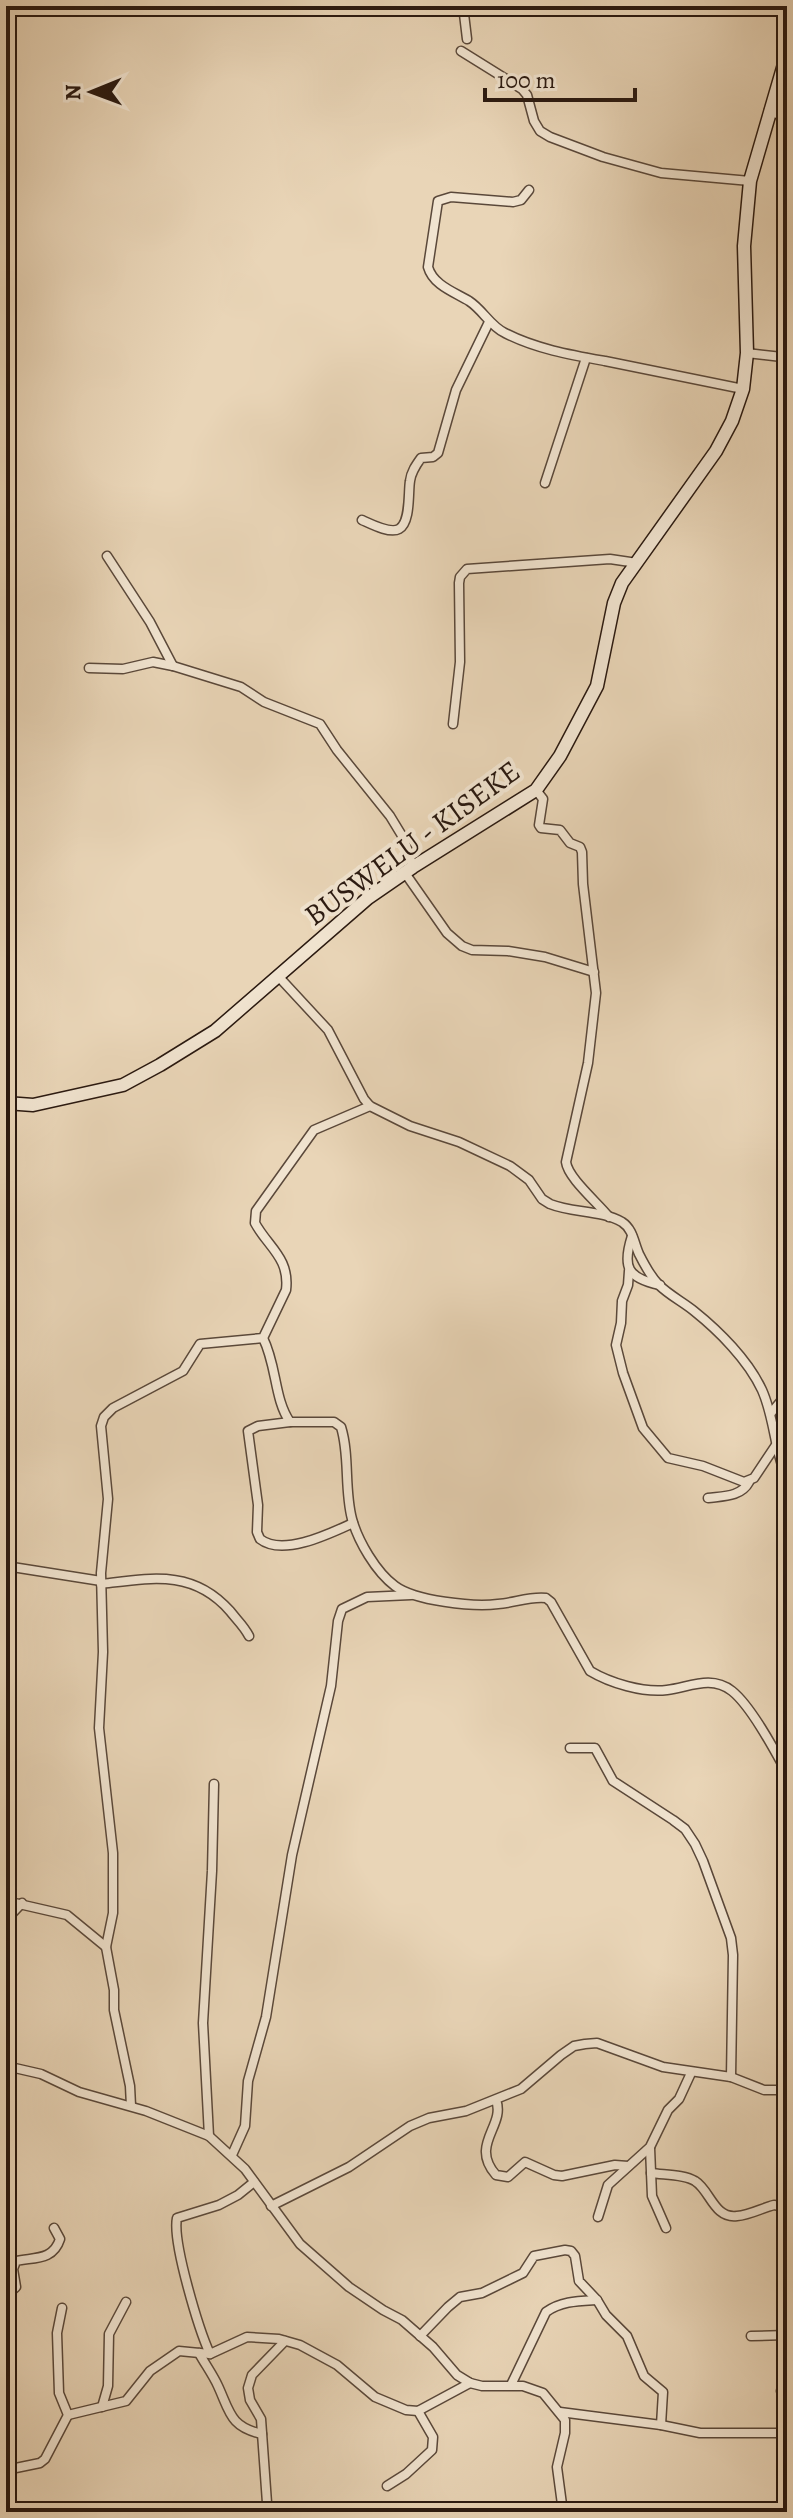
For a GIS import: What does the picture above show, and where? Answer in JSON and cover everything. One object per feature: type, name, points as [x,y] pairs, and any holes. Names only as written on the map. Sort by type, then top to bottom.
[{"type":"main road","name":"BUSWELU - KISEKE","points":[[6,1103],[33,1105],[123,1085],[215,1031],[368,898],[536,790],[560,756],[597,686],[614,603],[622,583],[716,451],[732,421],[743,389],[747,353],[744,246],[750,181],[787,54]]},
{"type":"street","points":[[456,6],[464,14],[467,39]]},
{"type":"street","points":[[461,51],[522,89],[527,95],[534,121],[540,131],[550,137],[651,171],[750,181]]},
{"type":"street","points":[[769,110],[787,119]]},
{"type":"street","points":[[529,190],[521,200],[513,202],[451,197],[438,201],[428,267],[431,276],[473,304],[502,332],[533,345],[743,389]]},
{"type":"street","points":[[362,520],[390,530],[401,527],[410,502],[410,479],[414,467],[421,458],[433,457],[438,453],[456,390],[489,322]]},
{"type":"street","points":[[747,353],[782,357],[787,363]]},
{"type":"street","points":[[545,483],[586,358]]},
{"type":"street","points":[[107,556],[150,622],[173,666]]},
{"type":"street","points":[[453,724],[460,662],[459,583],[463,572],[467,569],[596,559],[637,563]]},
{"type":"street","points":[[89,668],[123,669],[153,662],[173,666],[241,687],[264,702],[320,724],[404,839],[409,870],[447,933],[472,950],[508,951],[545,957],[594,972]]},
{"type":"street","points":[[536,790],[543,799],[541,828],[560,830],[570,843],[581,849],[596,993],[588,1063],[566,1162],[571,1176],[609,1218]]},
{"type":"street","points":[[278,976],[328,1030],[370,1106],[410,1126],[459,1142],[510,1166],[529,1180],[542,1199],[550,1204],[620,1221],[627,1227],[638,1253],[660,1285],[696,1313],[742,1360],[762,1388],[787,1479]]},
{"type":"street","points":[[263,1338],[286,1290],[286,1283],[278,1253],[255,1223],[256,1211],[314,1130],[370,1106]]},
{"type":"street","points":[[632,1236],[626,1262],[628,1285],[622,1301],[616,1345],[643,1428],[668,1458],[749,1482]]},
{"type":"street","points":[[629,1271],[636,1278],[660,1285]]},
{"type":"street","points":[[263,1338],[270,1353],[280,1403],[290,1422]]},
{"type":"street","points":[[131,2106],[106,1947],[113,1913],[113,1853],[100,1760],[99,1728],[103,1652],[101,1583],[108,1499],[101,1426],[104,1417],[113,1408],[183,1371],[200,1344],[263,1338]]},
{"type":"street","points":[[771,1413],[787,1388]]},
{"type":"street","points":[[353,1523],[312,1540],[288,1545],[265,1543],[260,1539],[248,1431],[290,1422],[334,1422],[341,1427],[353,1523],[383,1574],[395,1586],[411,1594]]},
{"type":"street","points":[[708,1498],[733,1494],[746,1488],[776,1445]]},
{"type":"street","points":[[6,1566],[101,1583],[167,1578],[201,1587],[221,1601],[249,1636]]},
{"type":"street","points":[[232,2155],[245,2126],[250,2072],[266,2017],[292,1855],[331,1686],[342,1609],[367,1597],[411,1594],[468,1605],[546,1598],[590,1671],[598,1675],[654,1691],[711,1682],[734,1692],[787,1773]]},
{"type":"street","points":[[570,1748],[595,1748],[613,1781],[685,1829],[703,1861],[731,1938],[731,2077]]},
{"type":"street","points":[[209,2136],[203,2023],[214,1784]]},
{"type":"street","points":[[6,1901],[67,1915],[106,1947]]},
{"type":"street","points":[[6,1920],[22,1903]]},
{"type":"street","points":[[271,2206],[349,2167],[410,2126],[429,2118],[466,2111],[521,2089],[574,2046],[597,2043],[663,2067],[731,2077],[764,2090],[787,2090]]},
{"type":"street","points":[[6,2066],[41,2074],[79,2092],[131,2106],[209,2136],[232,2155],[300,2244],[349,2287],[402,2320],[457,2375],[482,2386],[523,2386],[543,2393],[565,2420],[557,2467],[563,2512]]},
{"type":"street","points":[[598,2217],[608,2185],[650,2147],[691,2073]]},
{"type":"street","points":[[496,2100],[498,2115],[487,2138],[486,2152],[488,2163],[496,2175],[508,2177],[525,2162],[562,2176],[615,2165],[628,2166]]},
{"type":"street","points":[[650,2147],[652,2196],[666,2228]]},
{"type":"street","points":[[651,2173],[691,2178],[699,2183],[713,2204],[730,2216],[774,2205],[780,2206],[787,2217]]},
{"type":"street","points":[[210,2354],[201,2336],[185,2272],[176,2233],[177,2218],[219,2205],[254,2182]]},
{"type":"street","points":[[8,2292],[16,2287],[13,2264],[16,2261],[47,2256],[59,2245],[60,2239],[54,2228]]},
{"type":"street","points":[[420,2336],[460,2297],[482,2293],[523,2273],[534,2256],[571,2251],[575,2256],[579,2281],[627,2336],[644,2376],[661,2388],[664,2401],[661,2425]]},
{"type":"street","points":[[511,2385],[546,2312],[565,2303],[597,2300]]},
{"type":"street","points":[[102,2407],[108,2386],[109,2334],[126,2302]]},
{"type":"street","points":[[62,2308],[57,2333],[59,2393],[68,2415]]},
{"type":"street","points":[[751,2336],[787,2335]]},
{"type":"street","points":[[6,2470],[40,2463],[68,2415],[126,2401],[150,2371],[179,2351],[210,2354],[247,2337],[300,2345],[337,2365],[375,2397],[406,2410],[418,2411],[470,2383]]},
{"type":"street","points":[[272,2512],[267,2503],[261,2419],[250,2400],[248,2388],[252,2375],[285,2341]]},
{"type":"street","points":[[199,2353],[229,2415],[243,2427],[262,2434]]},
{"type":"street","points":[[387,2486],[406,2474],[432,2450],[433,2437],[418,2411]]},
{"type":"street","points":[[560,2412],[700,2433],[787,2433]]}]
